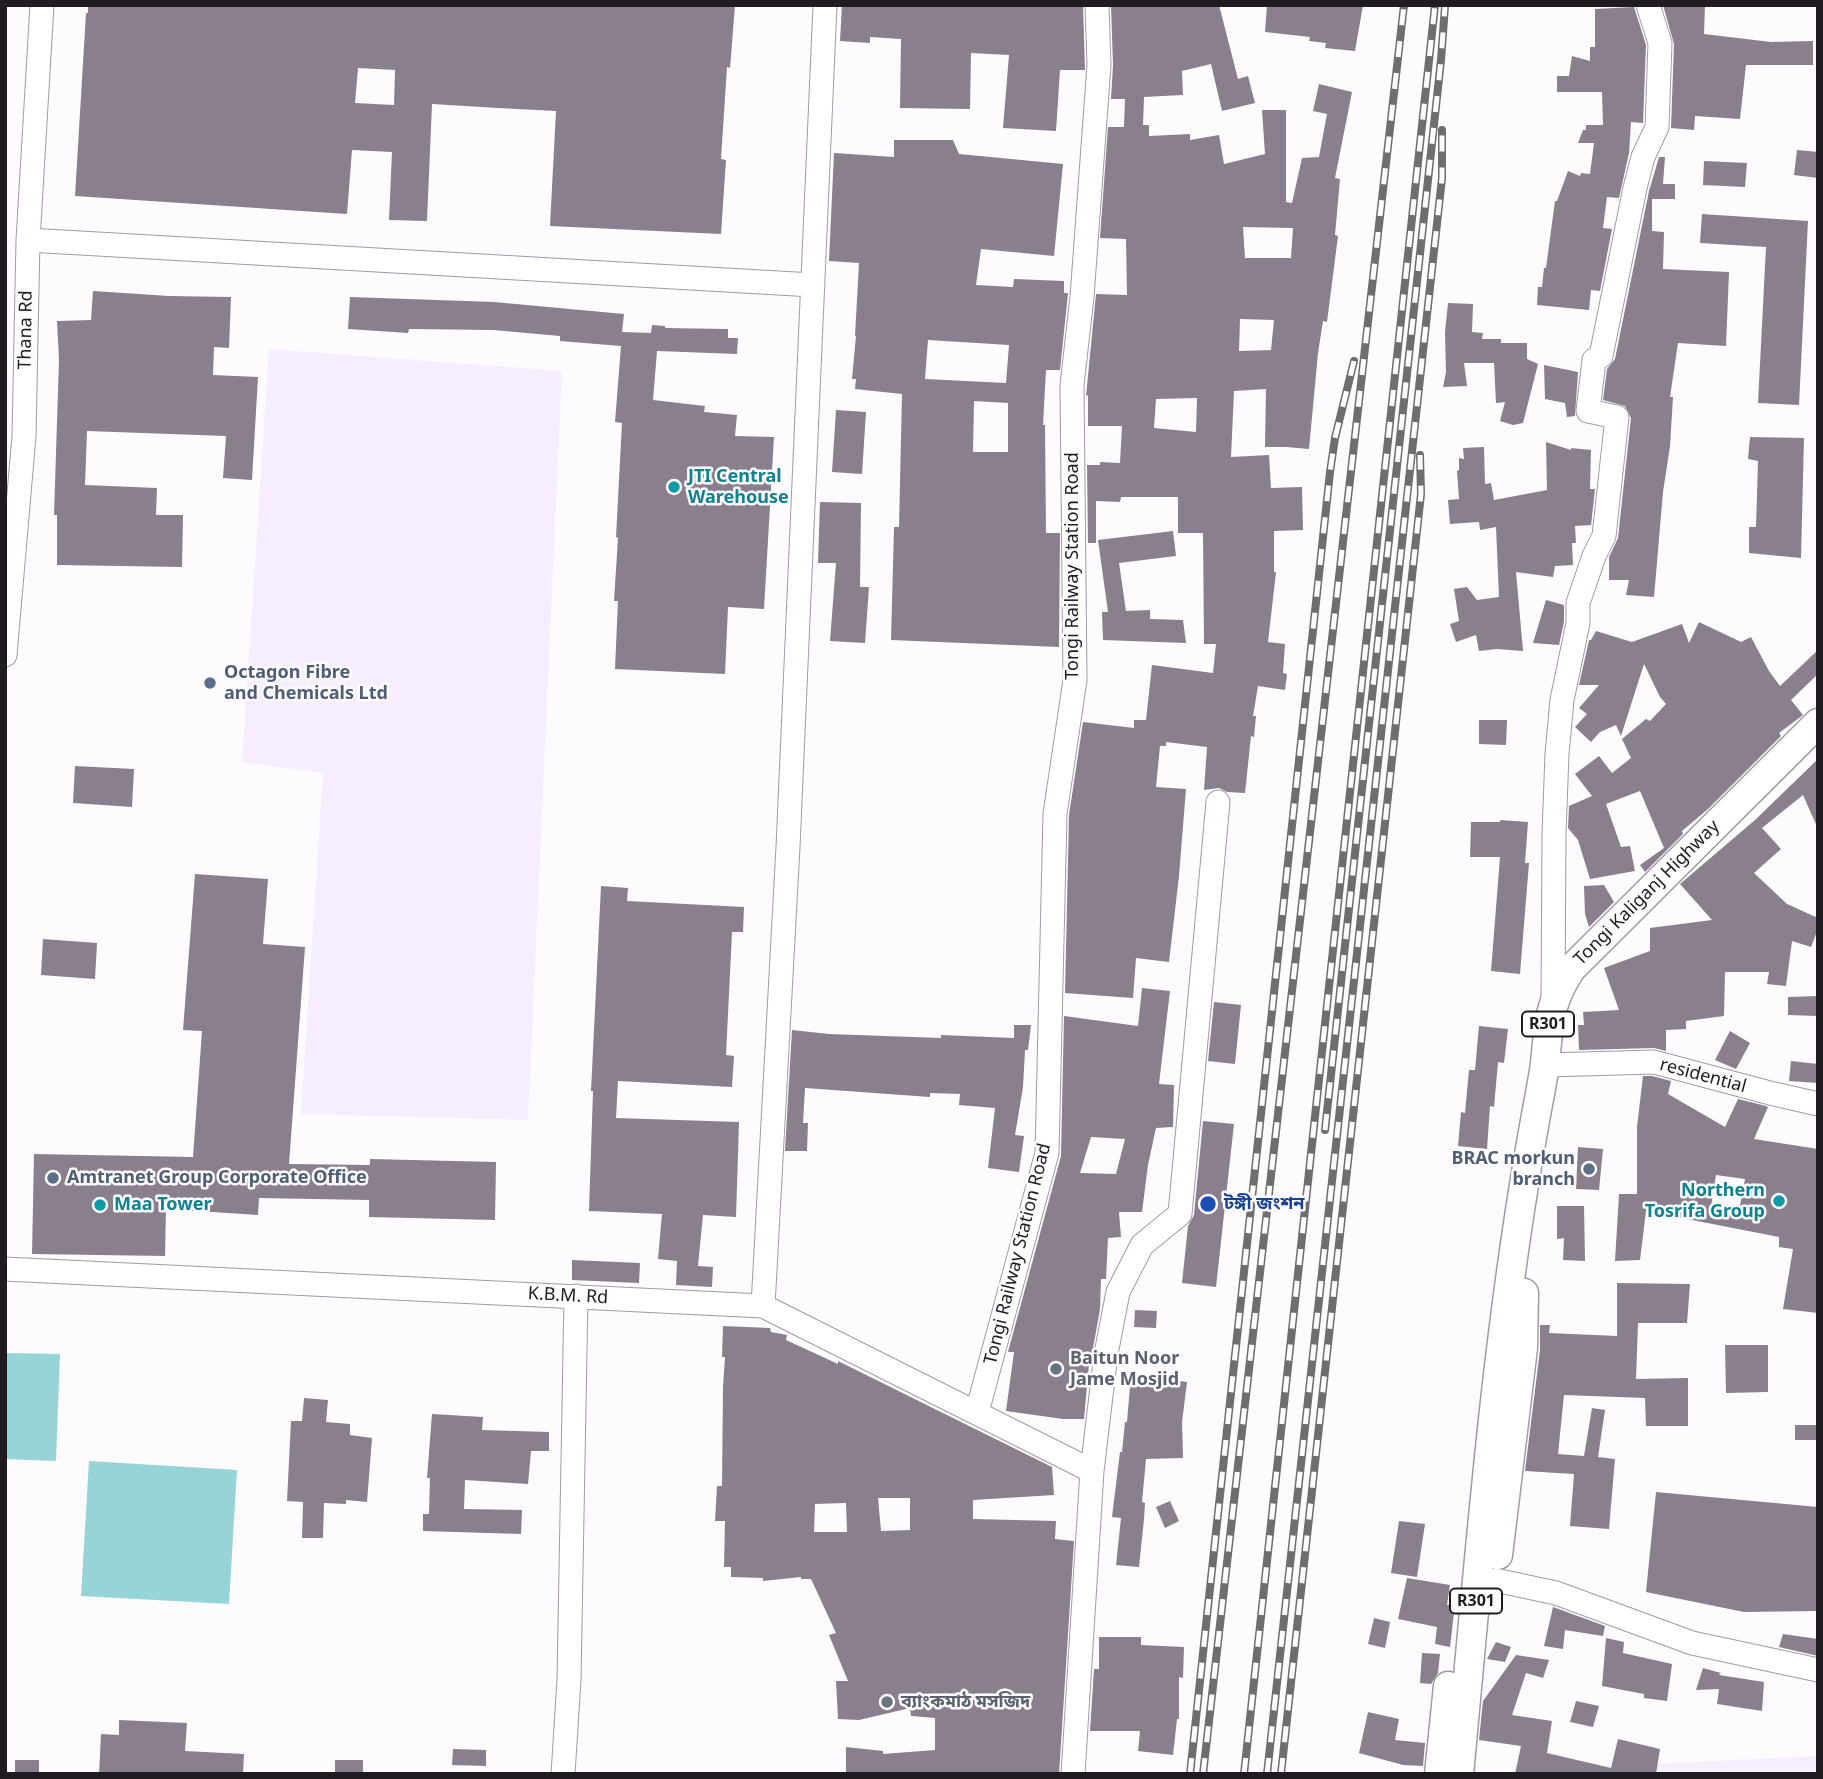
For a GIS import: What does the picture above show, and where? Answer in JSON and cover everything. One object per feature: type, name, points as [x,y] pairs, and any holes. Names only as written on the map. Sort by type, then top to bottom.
[{"type":"main road","name":"Tongi Kaliganj Highway","points":[[1459,1774],[1492,1428],[1518,1210],[1545,1065],[1548,1020],[1553,1001],[1572,968],[1818,723]]},
{"type":"main road","name":"R301","points":[[1475,1774],[1523,1348],[1524,1288],[1518,1210]]},
{"type":"main road","name":"R301","points":[[1439,1774],[1482,1353],[1518,1210]]},
{"type":"street","name":"Thana Rd","points":[[5,655],[15,436],[42,5]]},
{"type":"street","points":[[763,1306],[789,834],[825,5]]},
{"type":"street","name":"Tongi Railway Station Road","points":[[977,1412],[1047,1153],[1055,814],[1075,680],[1072,385],[1082,297],[1099,65],[1097,5]]},
{"type":"street","points":[[1553,1001],[1554,833],[1562,700],[1577,623],[1578,603],[1604,536],[1617,416],[1588,411],[1594,360],[1601,356],[1638,177],[1643,157],[1657,127],[1660,43],[1648,5]]},
{"type":"street","points":[[29,240],[813,285]]},
{"type":"street","points":[[1073,1774],[1093,1471],[1106,1354],[1118,1292],[1142,1245],[1180,1214],[1218,802]]},
{"type":"street","name":"residential","points":[[1545,1065],[1654,1062],[1818,1104]]},
{"type":"street","name":"K.B.M. Rd","points":[[5,1269],[763,1306],[1093,1471]]},
{"type":"street","points":[[563,1774],[569,1680],[576,1296]]},
{"type":"street","points":[[1495,1580],[1556,1593],[1692,1643],[1818,1670]]},
{"type":"shaded area","name":"Octagon Fibre and Chemicals Ltd","points":[[269,349],[562,371],[528,1120],[301,1114],[323,773],[242,762]]},
{"type":"shaded area","points":[[1818,1756],[1818,1774],[1568,1774],[1569,1768]]},
{"type":"water","points":[[6,1353],[60,1354],[56,1461],[5,1459]]},
{"type":"water","points":[[89,1461],[237,1470],[229,1604],[81,1596]]},
{"type":"building","points":[[88,5],[735,5],[730,68],[727,67],[721,159],[726,160],[721,234],[550,226],[556,111],[432,104],[427,221],[389,220],[392,152],[352,150],[347,214],[75,196]],"holes":[[[358,68],[395,70],[394,105],[355,103]]]},
{"type":"building","points":[[842,5],[1083,5],[1085,70],[1060,70],[1056,131],[1003,128],[1009,55],[971,53],[970,109],[900,108],[901,39],[870,37],[870,43],[840,41]]},
{"type":"building","points":[[1111,5],[1219,5],[1238,79],[1248,76],[1255,103],[1222,111],[1211,64],[1182,71],[1183,95],[1144,97],[1143,125],[1149,125],[1149,136],[1190,134],[1190,140],[1219,135],[1224,164],[1265,154],[1262,110],[1286,110],[1286,202],[1292,203],[1302,158],[1319,157],[1327,114],[1313,111],[1319,84],[1352,92],[1335,178],[1340,179],[1335,235],[1338,236],[1327,322],[1323,321],[1318,353],[1309,449],[1265,447],[1266,389],[1234,391],[1231,457],[1269,455],[1271,488],[1302,487],[1303,530],[1274,531],[1276,572],[1268,642],[1285,644],[1285,690],[1258,686],[1253,716],[1256,716],[1254,737],[1251,736],[1245,793],[1227,792],[1219,788],[1204,790],[1207,747],[1166,742],[1166,746],[1160,746],[1156,787],[1186,789],[1179,876],[1169,962],[1136,958],[1133,998],[1065,993],[1069,815],[1083,722],[1134,728],[1134,720],[1146,720],[1152,665],[1213,673],[1216,644],[1204,644],[1203,533],[1178,533],[1178,497],[1121,497],[1120,502],[1096,501],[1096,543],[1088,543],[1087,465],[1100,465],[1100,462],[1120,463],[1122,426],[1088,426],[1088,395],[1086,396],[1096,294],[1127,295],[1126,239],[1100,238],[1108,127],[1124,127],[1125,99],[1111,99]],"holes":[[[1243,227],[1293,228],[1291,258],[1245,258]],[[1240,319],[1274,320],[1271,350],[1239,351]],[[1197,398],[1196,432],[1154,428],[1156,399]]]},
{"type":"building","points":[[1267,5],[1363,5],[1355,51],[1325,48],[1326,43],[1309,41],[1310,37],[1265,32]]},
{"type":"building","points":[[1663,5],[1705,5],[1704,34],[1771,42],[1813,41],[1813,65],[1746,65],[1740,119],[1695,116],[1694,130],[1671,128],[1674,44]]},
{"type":"building","points":[[1634,7],[1646,45],[1643,123],[1631,122],[1629,153],[1619,198],[1607,197],[1603,228],[1612,229],[1600,291],[1591,290],[1589,310],[1537,305],[1538,287],[1542,287],[1546,268],[1555,201],[1568,171],[1580,176],[1581,173],[1590,174],[1594,143],[1578,143],[1586,125],[1603,125],[1602,92],[1557,92],[1557,76],[1569,76],[1572,56],[1590,61],[1590,47],[1595,47],[1595,9]]},
{"type":"building","points":[[894,140],[953,140],[959,154],[1063,164],[1054,256],[981,249],[976,285],[1013,287],[1014,279],[1064,281],[1064,293],[1068,293],[1060,370],[1046,370],[1043,425],[1046,533],[1060,533],[1059,647],[891,640],[894,527],[899,527],[902,394],[855,389],[856,379],[852,379],[859,263],[829,261],[834,153],[894,157]],"holes":[[[928,340],[1009,345],[1006,383],[925,379]],[[974,401],[1008,403],[1008,452],[973,452]]]},
{"type":"building","points":[[1797,150],[1818,152],[1818,178],[1794,175]]},
{"type":"building","points":[[1659,157],[1665,157],[1663,184],[1675,184],[1675,199],[1652,199],[1652,231],[1664,232],[1663,269],[1729,272],[1726,346],[1678,343],[1670,397],[1673,397],[1670,446],[1663,492],[1654,597],[1626,595],[1629,580],[1609,580],[1609,557],[1618,538],[1631,418],[1625,406],[1603,400],[1607,369],[1615,359],[1649,191]]},
{"type":"building","points":[[1704,161],[1747,163],[1745,187],[1703,185]]},
{"type":"building","points":[[1702,214],[1808,221],[1799,405],[1758,403],[1766,247],[1700,243]]},
{"type":"building","points":[[93,291],[231,297],[229,348],[214,347],[213,375],[258,377],[252,480],[223,478],[226,436],[87,431],[85,485],[157,488],[156,515],[183,515],[182,567],[57,565],[57,515],[54,515],[59,360],[57,321],[91,320]]},
{"type":"building","points":[[350,297],[494,302],[624,314],[622,332],[651,333],[652,325],[665,328],[728,329],[728,338],[738,338],[737,354],[657,351],[653,400],[705,406],[704,412],[737,415],[735,436],[774,437],[764,609],[728,607],[725,674],[615,669],[618,601],[614,601],[622,423],[615,422],[621,346],[560,341],[560,336],[493,330],[409,329],[408,333],[348,329]]},
{"type":"building","points":[[1448,303],[1473,304],[1472,332],[1483,333],[1482,339],[1501,339],[1501,343],[1527,343],[1527,359],[1538,364],[1523,423],[1513,425],[1500,421],[1505,402],[1496,403],[1494,363],[1464,363],[1467,386],[1443,387],[1446,372],[1445,332]]},
{"type":"building","points":[[1544,365],[1578,372],[1575,416],[1567,417],[1565,403],[1545,399]]},
{"type":"building","points":[[836,410],[866,412],[862,474],[832,472]]},
{"type":"building","points":[[1750,437],[1804,438],[1801,558],[1749,553],[1749,527],[1756,527],[1758,461],[1748,459]]},
{"type":"building","points":[[1546,442],[1571,450],[1591,450],[1590,489],[1595,489],[1591,525],[1575,526],[1576,543],[1572,543],[1573,565],[1555,566],[1553,577],[1516,572],[1523,651],[1479,651],[1476,635],[1456,642],[1450,624],[1459,621],[1454,589],[1467,587],[1477,600],[1499,597],[1496,527],[1480,530],[1479,522],[1450,524],[1448,500],[1459,499],[1459,458],[1464,459],[1463,448],[1484,447],[1485,484],[1491,483],[1494,500],[1547,490]]},
{"type":"building","points":[[820,502],[861,503],[860,587],[869,587],[865,643],[830,641],[836,563],[818,563]]},
{"type":"building","points":[[1173,531],[1176,556],[1119,563],[1126,611],[1150,610],[1150,619],[1183,620],[1186,643],[1103,640],[1102,612],[1108,612],[1098,540]]},
{"type":"building","points":[[1546,600],[1564,605],[1564,622],[1559,645],[1533,643]]},
{"type":"building","points":[[1699,622],[1741,642],[1751,637],[1780,686],[1818,650],[1818,674],[1791,700],[1803,715],[1779,733],[1781,736],[1708,809],[1682,831],[1683,834],[1645,872],[1640,865],[1664,848],[1640,791],[1606,804],[1621,847],[1630,846],[1635,871],[1590,879],[1578,840],[1568,828],[1569,806],[1592,796],[1575,774],[1599,756],[1612,773],[1631,758],[1622,739],[1646,719],[1650,721],[1666,704],[1644,664],[1621,736],[1616,725],[1600,732],[1591,742],[1575,727],[1587,714],[1579,708],[1599,685],[1579,685],[1589,640],[1596,631],[1632,642],[1682,624],[1689,643]]},
{"type":"building","points":[[1479,720],[1507,720],[1506,745],[1479,744]]},
{"type":"building","points":[[1818,759],[1818,829],[1803,795],[1762,828],[1781,849],[1754,873],[1787,904],[1818,918],[1818,929],[1811,947],[1792,941],[1786,986],[1767,984],[1769,972],[1725,972],[1724,1016],[1686,1021],[1686,1029],[1666,1030],[1666,1051],[1654,1048],[1579,1050],[1578,1025],[1584,1025],[1583,1012],[1619,1010],[1604,968],[1650,951],[1650,928],[1712,920],[1680,884],[1755,820]]},
{"type":"building","points":[[75,766],[134,769],[132,807],[73,803]]},
{"type":"building","points":[[1471,822],[1528,822],[1525,863],[1529,863],[1520,974],[1491,971],[1500,857],[1470,857]]},
{"type":"building","points":[[195,874],[268,879],[263,944],[305,947],[289,1164],[370,1165],[370,1159],[496,1162],[495,1220],[369,1217],[369,1200],[259,1198],[258,1215],[166,1209],[165,1256],[32,1254],[34,1154],[193,1157],[202,1031],[183,1030]]},
{"type":"building","points":[[1604,885],[1614,902],[1589,927],[1585,914],[1584,886]]},
{"type":"building","points":[[601,886],[628,888],[627,901],[744,907],[743,932],[732,932],[726,1055],[734,1056],[732,1087],[618,1081],[616,1118],[739,1122],[736,1217],[703,1215],[698,1266],[713,1267],[712,1287],[676,1285],[677,1261],[658,1259],[662,1214],[589,1211],[591,1091]]},
{"type":"building","points":[[43,939],[97,943],[95,979],[41,975]]},
{"type":"building","points":[[1142,988],[1170,991],[1159,1084],[1174,1085],[1173,1127],[1156,1128],[1142,1212],[1119,1212],[1121,1237],[1108,1238],[1106,1279],[1101,1279],[1100,1309],[1092,1354],[1090,1353],[1084,1419],[1063,1419],[1006,1411],[1014,1352],[1008,1352],[1061,1156],[1064,1016],[1138,1026]],"holes":[[[1091,1137],[1125,1139],[1116,1174],[1080,1173]]]},
{"type":"building","points":[[1818,996],[1818,1016],[1788,1015],[1788,997]]},
{"type":"building","points":[[1214,1002],[1241,1005],[1235,1064],[1208,1061]]},
{"type":"building","points":[[1014,1025],[1031,1025],[1028,1050],[1025,1050],[1023,1087],[1015,1135],[1024,1136],[1019,1172],[988,1168],[995,1108],[959,1105],[960,1094],[930,1093],[930,1097],[805,1088],[803,1123],[808,1123],[807,1151],[785,1151],[792,1030],[829,1034],[1014,1038]]},
{"type":"building","points":[[1479,1026],[1508,1029],[1504,1063],[1498,1062],[1494,1107],[1490,1106],[1487,1149],[1458,1146],[1461,1112],[1465,1113],[1469,1070],[1475,1070]]},
{"type":"building","points":[[1730,1031],[1750,1043],[1736,1069],[1715,1060]]},
{"type":"building","points":[[1791,1061],[1818,1064],[1818,1083],[1789,1081]]},
{"type":"building","points":[[1643,1076],[1652,1076],[1671,1081],[1668,1094],[1725,1127],[1738,1099],[1766,1106],[1768,1107],[1754,1139],[1818,1149],[1818,1313],[1783,1309],[1793,1249],[1779,1247],[1779,1237],[1646,1211],[1640,1260],[1615,1261],[1619,1194],[1637,1194],[1637,1127]],"holes":[[[1716,1175],[1745,1179],[1739,1211],[1711,1207]]]},
{"type":"building","name":"টঙ্গী জংশন","points":[[1203,1121],[1234,1124],[1216,1287],[1182,1283],[1188,1226],[1194,1215]]},
{"type":"building","name":"BRAC morkun branch","points":[[1578,1147],[1603,1149],[1599,1190],[1576,1189]]},
{"type":"building","points":[[1557,1206],[1584,1206],[1585,1261],[1563,1260],[1564,1238],[1557,1239]]},
{"type":"building","points":[[572,1260],[640,1263],[639,1283],[572,1280]]},
{"type":"building","points":[[1617,1283],[1690,1284],[1687,1323],[1638,1323],[1636,1379],[1688,1378],[1688,1426],[1646,1426],[1645,1398],[1564,1395],[1558,1454],[1584,1456],[1592,1408],[1605,1410],[1598,1457],[1615,1459],[1609,1529],[1570,1526],[1574,1474],[1525,1471],[1540,1350],[1540,1325],[1550,1325],[1549,1333],[1617,1336]]},
{"type":"building","points":[[1135,1310],[1157,1311],[1156,1328],[1134,1327]]},
{"type":"building","points":[[723,1326],[770,1328],[771,1332],[787,1335],[786,1340],[838,1364],[838,1361],[1052,1467],[1054,1495],[973,1500],[973,1519],[1056,1521],[1055,1539],[1074,1541],[1059,1774],[846,1772],[846,1747],[883,1751],[883,1754],[935,1750],[935,1718],[911,1716],[910,1708],[859,1720],[838,1719],[836,1681],[848,1681],[829,1635],[836,1633],[811,1579],[801,1577],[763,1581],[763,1578],[731,1577],[731,1567],[724,1567],[725,1521],[715,1521],[717,1486],[722,1486],[725,1357],[722,1357]],"holes":[[[878,1498],[910,1498],[910,1530],[881,1531]],[[846,1503],[847,1532],[814,1532],[815,1504]]]},
{"type":"building","points":[[1725,1345],[1768,1345],[1768,1392],[1726,1393]]},
{"type":"building","points":[[1131,1375],[1187,1382],[1182,1422],[1183,1458],[1146,1459],[1139,1567],[1116,1565],[1121,1518],[1112,1517],[1120,1452],[1127,1422]]},
{"type":"building","points":[[304,1398],[328,1400],[326,1422],[350,1424],[350,1435],[372,1438],[367,1502],[346,1500],[346,1504],[324,1503],[323,1538],[302,1538],[303,1502],[287,1501],[291,1421],[302,1421]]},
{"type":"building","points":[[432,1414],[483,1417],[482,1430],[549,1432],[549,1451],[531,1451],[528,1484],[465,1480],[464,1509],[522,1510],[521,1534],[423,1531],[423,1514],[429,1514],[430,1478],[427,1478]]},
{"type":"building","points":[[1795,1425],[1818,1425],[1818,1440],[1795,1440]]},
{"type":"building","points":[[1656,1492],[1818,1507],[1818,1611],[1744,1612],[1646,1592]]},
{"type":"building","points":[[1170,1501],[1179,1521],[1165,1528],[1156,1507]]},
{"type":"building","points":[[1399,1521],[1425,1524],[1417,1577],[1391,1573]]},
{"type":"building","points":[[1407,1578],[1450,1585],[1447,1605],[1455,1604],[1450,1647],[1435,1644],[1437,1627],[1398,1619]]},
{"type":"building","points":[[1553,1607],[1605,1626],[1603,1636],[1565,1630],[1563,1649],[1544,1646]]},
{"type":"building","points":[[1374,1618],[1390,1622],[1385,1648],[1368,1644]]},
{"type":"building","points":[[1783,1634],[1818,1639],[1818,1656],[1779,1647]]},
{"type":"building","points":[[1099,1637],[1141,1637],[1141,1645],[1184,1647],[1183,1678],[1179,1677],[1179,1719],[1173,1755],[1138,1751],[1140,1731],[1090,1731],[1094,1669],[1099,1669]]},
{"type":"building","points":[[1606,1638],[1624,1642],[1623,1653],[1672,1664],[1667,1701],[1644,1698],[1644,1694],[1602,1686]]},
{"type":"building","points":[[1496,1642],[1511,1647],[1505,1662],[1487,1659]]},
{"type":"building","points":[[1422,1653],[1440,1654],[1438,1673],[1431,1684],[1420,1683]]},
{"type":"building","points":[[1516,1655],[1549,1660],[1543,1678],[1526,1673],[1512,1715],[1552,1721],[1547,1753],[1611,1768],[1618,1739],[1660,1749],[1656,1774],[1515,1774],[1521,1746],[1479,1740],[1483,1701]]},
{"type":"building","points":[[1703,1668],[1721,1673],[1719,1675],[1764,1682],[1762,1711],[1717,1704],[1719,1689],[1696,1690]]},
{"type":"building","points":[[1576,1701],[1599,1706],[1593,1727],[1570,1722]]},
{"type":"building","points":[[1368,1712],[1399,1719],[1395,1740],[1425,1743],[1423,1766],[1403,1765],[1359,1753]]},
{"type":"building","points":[[119,1720],[187,1723],[185,1751],[244,1754],[243,1773],[99,1774],[101,1734],[119,1735]]},
{"type":"building","points":[[453,1749],[486,1750],[486,1766],[452,1765]]},
{"type":"building","points":[[15,1760],[39,1760],[39,1774],[15,1774]]},
{"type":"building","points":[[335,1760],[363,1760],[363,1774],[335,1774]]},
{"type":"railway","points":[[1203,1774],[1404,5]]},
{"type":"railway","points":[[1244,1774],[1435,5]]},
{"type":"railway","points":[[1325,1130],[1445,6]]},
{"type":"railway","points":[[1267,1774],[1442,178],[1442,130]]},
{"type":"railway","points":[[1190,1774],[1330,472],[1335,438],[1354,361]]},
{"type":"railway","points":[[1281,1774],[1421,494],[1420,455]]},
{"type":"place","name":"JTI Central Warehouse","points":[[674,487]]},
{"type":"place","name":"Octagon Fibre and Chemicals Ltd","points":[[210,683]]},
{"type":"place","name":"BRAC morkun branch","points":[[1589,1169]]},
{"type":"place","name":"Amtranet Group Corporate Office","points":[[53,1178]]},
{"type":"place","name":"Northern Tosrifa Group","points":[[1779,1201]]},
{"type":"place","name":"টঙ্গী জংশন","points":[[1208,1204]]},
{"type":"place","name":"Maa Tower","points":[[100,1205]]},
{"type":"place","name":"Baitun Noor Jame Mosjid","points":[[1056,1369]]},
{"type":"place","name":"ব্যাংকমাঠ মসজিদ","points":[[887,1702]]}]
